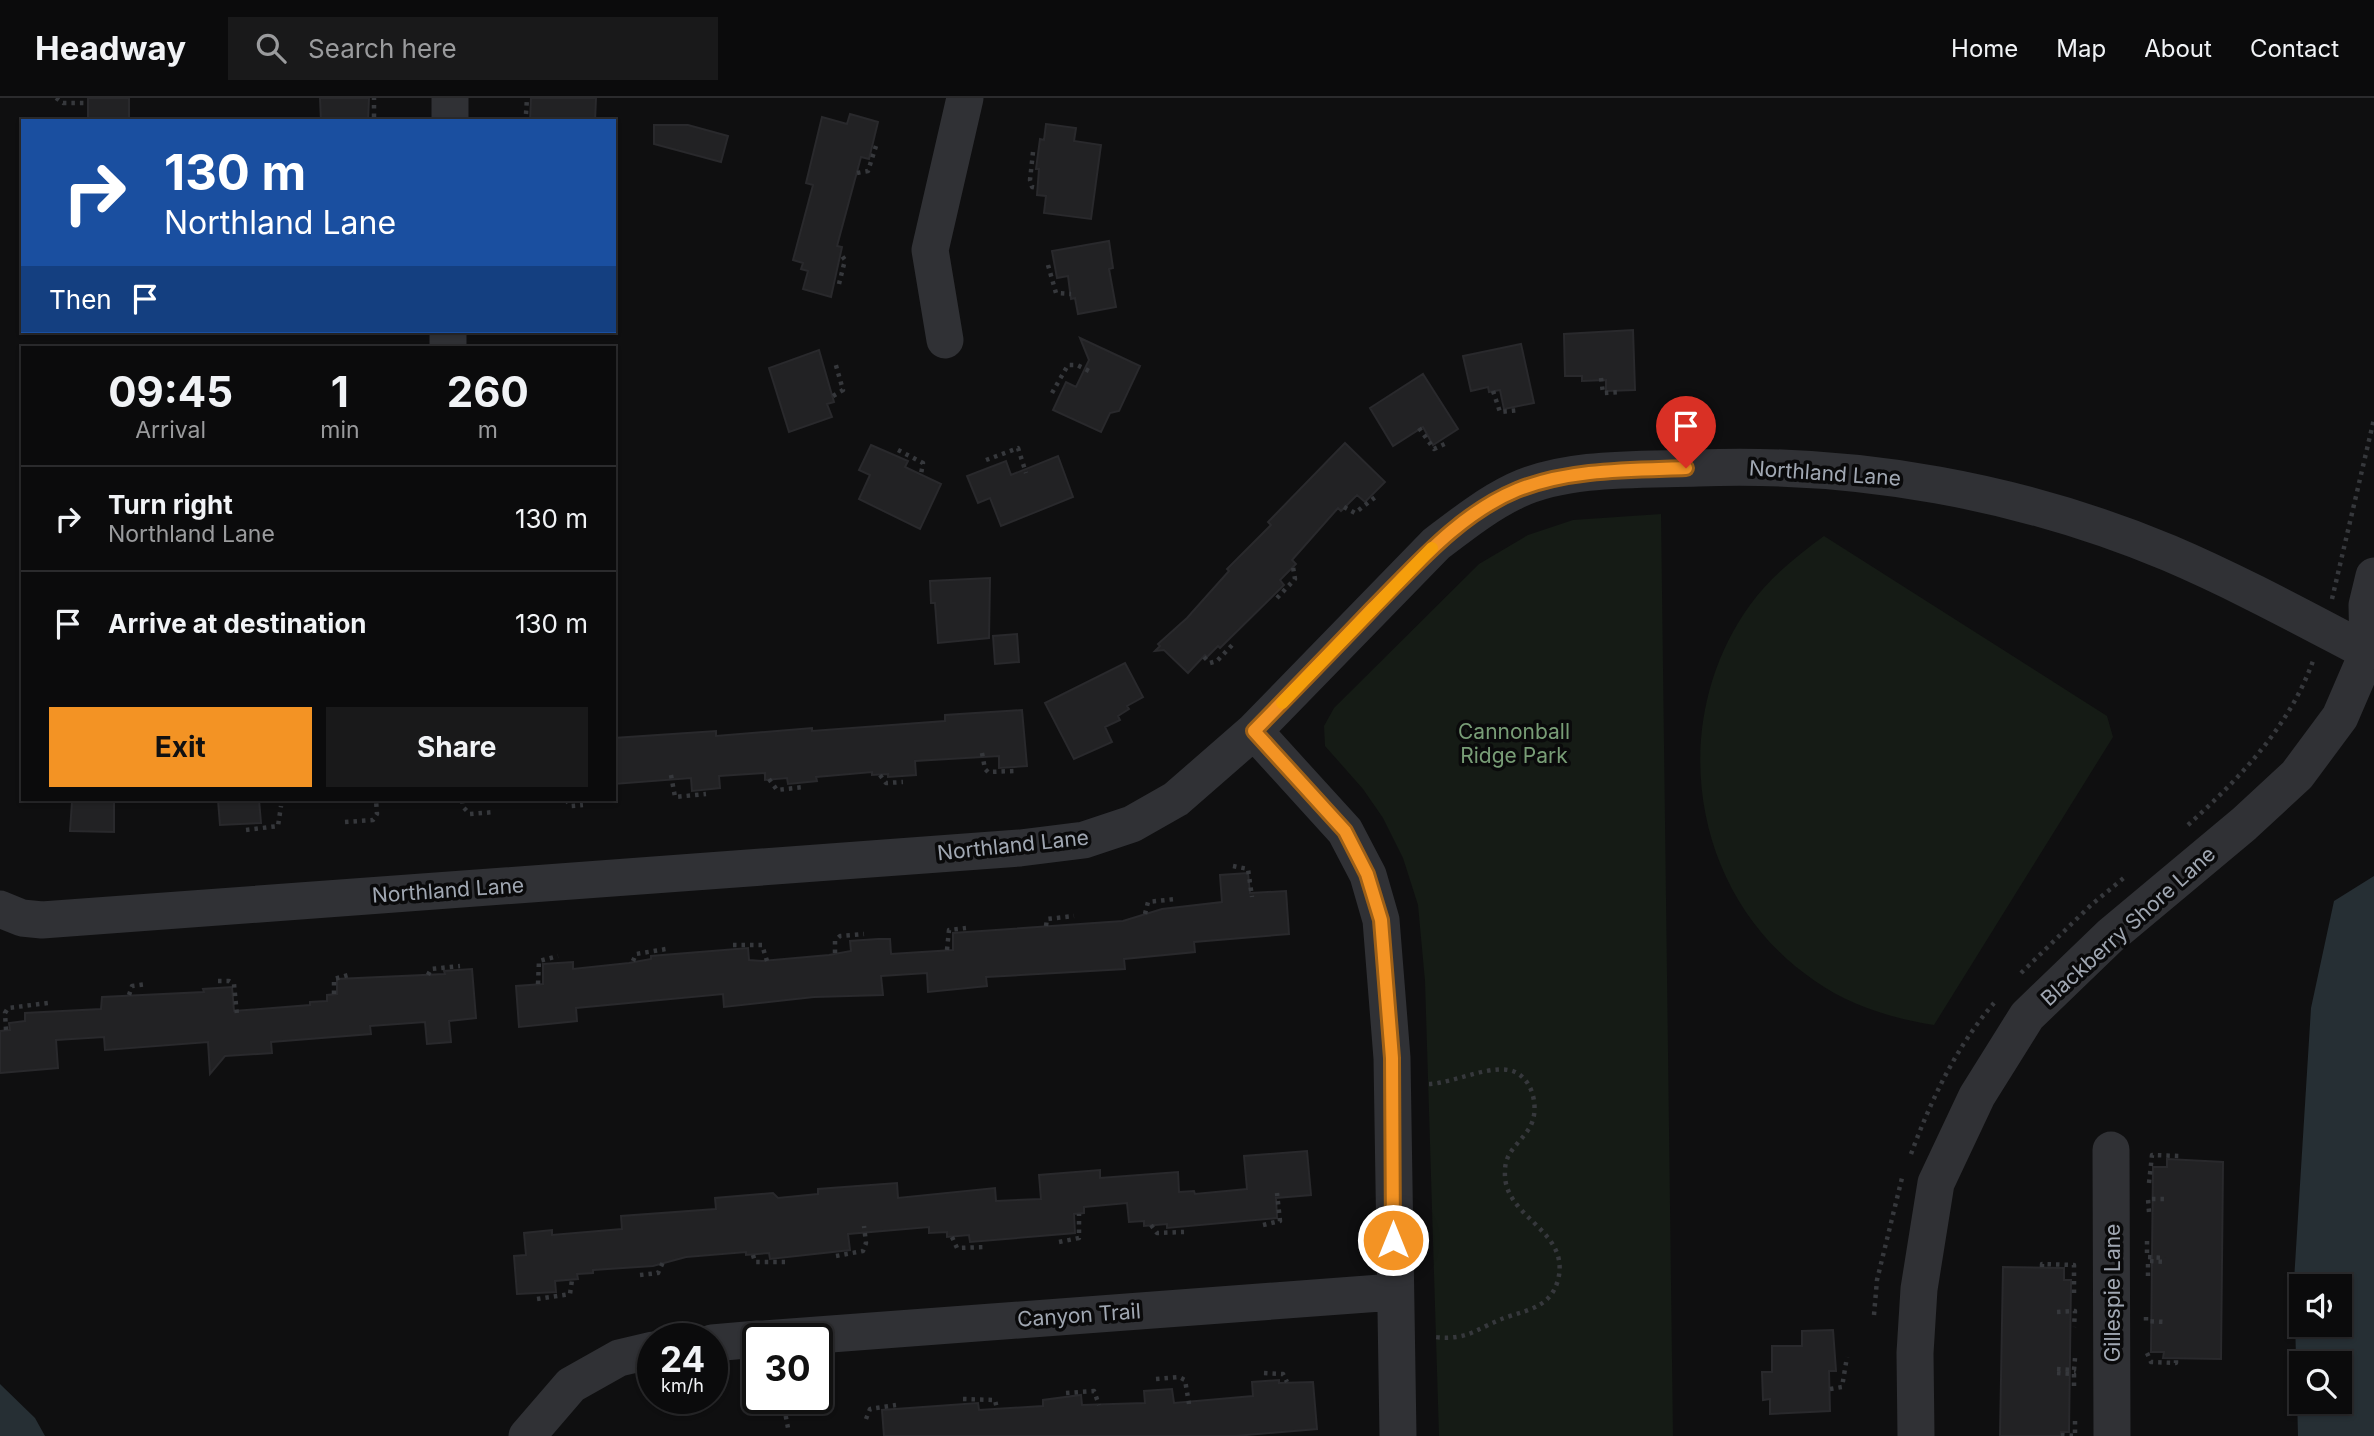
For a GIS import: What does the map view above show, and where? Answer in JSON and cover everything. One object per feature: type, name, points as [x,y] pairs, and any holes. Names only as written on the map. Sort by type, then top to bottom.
[{"type":"street","points":[[450,98],[450,119]]},
{"type":"street","points":[[945,340],[930,250],[965,98]]},
{"type":"street","name":"Northland Lane","points":[[0,909],[22,918],[42,920],[1020,848],[1084,840],[1132,824],[1176,799],[1254,731],[1436,544],[1474,515],[1516,490],[1587,473],[1769,465],[1903,477],[2047,511],[2168,553],[2371,651]]},
{"type":"street","name":"Blackberry Shore Lane","points":[[1916,1436],[1915,1353],[1919,1289],[1937,1183],[1977,1096],[2026,1016],[2110,936],[2244,824],[2297,775],[2340,717],[2371,651],[2367,605],[2374,576]]},
{"type":"street","points":[[1254,731],[1345,831],[1367,874],[1381,920],[1392,1058],[1398,1436]]},
{"type":"street","name":"Gillespie Lane","points":[[2111,1150],[2112,1436]]},
{"type":"street","name":"Canyon Trail","points":[[833,1334],[1394,1292]]},
{"type":"street","points":[[527,1436],[571,1385],[619,1358],[637,1354]]},
{"type":"path","points":[[56,98],[63,103],[88,103]]},
{"type":"path","points":[[374,98],[374,117]]},
{"type":"path","points":[[526,114],[527,98]]},
{"type":"path","points":[[857,173],[868,171],[876,146]]},
{"type":"path","points":[[1033,152],[1030,180],[1032,187],[1037,188]]},
{"type":"path","points":[[839,284],[845,260],[840,253]]},
{"type":"path","points":[[1048,265],[1056,293],[1071,294]]},
{"type":"path","points":[[832,396],[843,390],[835,362]]},
{"type":"path","points":[[1052,393],[1068,365],[1077,365],[1089,371]]},
{"type":"path","points":[[1601,379],[1603,393],[1620,392]]},
{"type":"path","points":[[1493,391],[1500,412],[1520,410]]},
{"type":"path","points":[[2187,826],[2228,789],[2276,732],[2308,675],[2325,629],[2374,419]]},
{"type":"path","points":[[1419,428],[1434,449],[1449,442]]},
{"type":"path","points":[[986,460],[1018,448],[1026,473]]},
{"type":"path","points":[[898,450],[923,464],[920,474]]},
{"type":"path","points":[[1344,508],[1356,513],[1378,495]]},
{"type":"path","points":[[1277,597],[1295,579],[1293,567]]},
{"type":"path","points":[[1204,657],[1210,663],[1217,661],[1234,643]]},
{"type":"path","points":[[982,753],[988,772],[1014,771]]},
{"type":"path","points":[[671,775],[675,797],[706,794]]},
{"type":"path","points":[[880,775],[886,783],[903,782]]},
{"type":"path","points":[[769,779],[777,790],[804,787]]},
{"type":"path","points":[[345,822],[373,820],[377,814],[376,801]]},
{"type":"path","points":[[463,801],[463,807],[470,814],[495,812]]},
{"type":"path","points":[[567,801],[571,806],[583,804]]},
{"type":"path","points":[[246,830],[278,827],[281,806]]},
{"type":"path","points":[[1233,866],[1248,869],[1252,897]]},
{"type":"path","points":[[2018,977],[2091,905],[2134,871]]},
{"type":"path","points":[[1146,914],[1148,902],[1175,899]]},
{"type":"path","points":[[1045,926],[1047,919],[1074,916]]},
{"type":"path","points":[[947,950],[949,930],[966,928]]},
{"type":"path","points":[[835,953],[835,941],[840,936],[864,934]]},
{"type":"path","points":[[733,945],[762,945],[767,961]]},
{"type":"path","points":[[633,961],[636,954],[666,949]]},
{"type":"path","points":[[538,984],[539,961],[558,956]]},
{"type":"path","points":[[428,975],[431,969],[460,966]]},
{"type":"path","points":[[334,994],[334,979],[352,974]]},
{"type":"path","points":[[218,981],[234,984],[237,1015]]},
{"type":"path","points":[[129,995],[132,986],[147,984]]},
{"type":"path","points":[[1908,1162],[1936,1093],[1974,1027],[2000,997]]},
{"type":"path","points":[[6,1030],[5,1013],[8,1009],[48,1003]]},
{"type":"path","points":[[1429,1084],[1454,1082],[1492,1069],[1518,1073],[1531,1088],[1535,1101],[1532,1119],[1529,1129],[1508,1156],[1505,1179],[1514,1204],[1552,1242],[1560,1269],[1552,1293],[1540,1306],[1492,1323],[1463,1338],[1435,1337]]},
{"type":"path","points":[[2149,1182],[2149,1159],[2152,1155],[2179,1156],[2179,1159]]},
{"type":"path","points":[[1874,1315],[1877,1280],[1895,1198],[1904,1174]]},
{"type":"path","points":[[1263,1225],[1280,1221],[1278,1193]]},
{"type":"path","points":[[2149,1212],[2148,1199],[2165,1199]]},
{"type":"path","points":[[1059,1242],[1079,1238],[1079,1214]]},
{"type":"path","points":[[1152,1225],[1157,1233],[1184,1232]]},
{"type":"path","points":[[836,1256],[863,1251],[866,1242],[864,1226]]},
{"type":"path","points":[[952,1237],[957,1248],[986,1247]]},
{"type":"path","points":[[2147,1241],[2147,1257],[2166,1260],[2148,1261],[2148,1276]]},
{"type":"path","points":[[753,1255],[755,1262],[760,1264],[785,1262]]},
{"type":"path","points":[[640,1275],[658,1273],[663,1262]]},
{"type":"path","points":[[2042,1267],[2042,1264],[2074,1265],[2074,1294]]},
{"type":"path","points":[[537,1299],[570,1294],[572,1280]]},
{"type":"path","points":[[2057,1312],[2075,1311],[2074,1327]]},
{"type":"path","points":[[2146,1312],[2146,1321],[2165,1322]]},
{"type":"path","points":[[2147,1347],[2147,1360],[2151,1362],[2176,1363],[2176,1358]]},
{"type":"path","points":[[1830,1390],[1842,1387],[1847,1357]]},
{"type":"path","points":[[2074,1389],[2074,1374],[2057,1371],[2074,1370],[2075,1358]]},
{"type":"path","points":[[1265,1373],[1283,1374],[1287,1382]]},
{"type":"path","points":[[1156,1379],[1179,1377],[1185,1380],[1189,1404]]},
{"type":"path","points":[[1066,1393],[1094,1391],[1099,1405]]},
{"type":"path","points":[[963,1399],[989,1398],[995,1400],[997,1409]]},
{"type":"path","points":[[866,1419],[870,1409],[896,1405]]},
{"type":"path","points":[[785,1414],[788,1428]]},
{"type":"path","points":[[2061,1435],[2075,1436],[2075,1419]]},
{"type":"green space","name":"Cannonball Ridge Park","points":[[1661,514],[1673,1436],[1439,1436],[1425,981],[1418,905],[1403,858],[1383,818],[1363,789],[1325,746],[1324,726],[1334,708],[1479,564],[1528,535],[1573,520]]},
{"type":"green space","points":[[1824,536],[2107,716],[2113,737],[1934,1025],[1887,1015],[1857,1004],[1815,981],[1773,946],[1741,904],[1718,857],[1704,806],[1700,754],[1707,702],[1723,652],[1750,605],[1766,585]]},
{"type":"shaded area","points":[[2374,876],[2374,1436],[2298,1436],[2297,1414],[2352,1414],[2352,1351],[2296,1351],[2295,1337],[2352,1337],[2352,1274],[2294,1274],[2311,1008],[2334,901]]},
{"type":"shaded area","points":[[0,1384],[35,1418],[45,1436],[0,1436]]},
{"type":"building","points":[[88,98],[129,98],[129,119],[88,119]]},
{"type":"building","points":[[320,98],[369,98],[368,119],[321,119]]},
{"type":"building","points":[[531,98],[596,98],[595,119],[530,119]]},
{"type":"building","points":[[850,114],[878,122],[869,159],[861,157],[837,246],[842,247],[831,297],[803,289],[808,271],[801,269],[803,263],[793,260],[813,185],[806,183],[822,117],[847,124]]},
{"type":"building","points":[[1046,124],[1076,128],[1074,141],[1101,145],[1091,219],[1044,213],[1046,196],[1037,195],[1039,169],[1036,169],[1040,139],[1044,140]]},
{"type":"building","points":[[654,125],[688,125],[728,136],[721,162],[654,144]]},
{"type":"building","points":[[1109,241],[1113,268],[1109,269],[1116,307],[1078,314],[1075,298],[1071,299],[1068,276],[1057,278],[1052,251]]},
{"type":"building","points":[[1633,330],[1635,390],[1606,391],[1606,380],[1582,381],[1582,376],[1565,376],[1564,334]]},
{"type":"building","points":[[1080,338],[1140,366],[1119,411],[1110,413],[1101,432],[1053,410],[1066,382],[1076,387],[1089,360]]},
{"type":"building","points":[[1521,344],[1534,403],[1504,409],[1500,390],[1489,392],[1488,387],[1471,391],[1463,356]]},
{"type":"building","points":[[819,350],[834,402],[827,404],[832,417],[789,432],[769,368]]},
{"type":"building","points":[[1423,374],[1458,429],[1433,445],[1423,427],[1393,446],[1370,408]]},
{"type":"building","points":[[1345,443],[1385,482],[1365,502],[1357,495],[1341,511],[1338,508],[1292,560],[1296,564],[1280,580],[1284,585],[1220,648],[1218,646],[1207,657],[1205,655],[1188,673],[1164,650],[1155,651],[1160,646],[1158,644],[1187,618],[1229,571],[1227,569],[1271,525],[1268,522]]},
{"type":"building","points":[[871,445],[908,461],[905,467],[941,484],[920,529],[859,499],[870,475],[859,470]]},
{"type":"building","points":[[1058,456],[1073,497],[1001,526],[990,498],[978,503],[967,476],[1006,461],[1011,475]]},
{"type":"building","points":[[990,578],[989,638],[938,643],[935,603],[931,603],[930,581]]},
{"type":"building","points":[[1017,634],[1019,662],[995,664],[993,636]]},
{"type":"building","points":[[1125,663],[1143,697],[1127,706],[1129,709],[1118,716],[1120,720],[1105,727],[1112,742],[1074,759],[1045,703]]},
{"type":"building","points":[[1022,710],[1027,766],[999,768],[999,756],[915,761],[916,775],[888,777],[888,774],[872,775],[872,772],[816,777],[817,781],[788,784],[787,778],[765,780],[765,773],[719,776],[720,788],[692,791],[691,778],[616,784],[616,738],[716,731],[716,736],[812,728],[812,731],[945,721],[945,715]]},
{"type":"building","points":[[114,801],[114,832],[70,831],[72,802]]},
{"type":"building","points":[[218,801],[259,801],[261,823],[220,825]]},
{"type":"building","points":[[1248,873],[1250,893],[1286,891],[1289,934],[1194,942],[1195,952],[1124,959],[1125,969],[986,977],[987,986],[928,992],[927,973],[881,976],[883,995],[814,997],[724,1007],[723,994],[576,1008],[577,1021],[519,1027],[516,986],[543,984],[543,964],[573,962],[573,969],[629,963],[651,959],[651,956],[748,948],[749,960],[762,961],[851,951],[850,941],[878,939],[890,939],[891,954],[953,950],[953,933],[1123,921],[1162,909],[1222,902],[1220,875]]},
{"type":"building","points":[[472,969],[476,1018],[449,1021],[451,1042],[427,1044],[425,1022],[370,1026],[371,1034],[271,1042],[272,1053],[225,1056],[210,1074],[208,1042],[105,1050],[104,1037],[56,1040],[58,1068],[0,1073],[0,1031],[10,1030],[9,1023],[25,1021],[25,1013],[101,1009],[102,997],[204,992],[203,989],[232,987],[234,1011],[310,1005],[310,1002],[327,1001],[327,995],[337,994],[337,979],[445,974],[444,971]]},
{"type":"building","points":[[1307,1151],[1311,1195],[1276,1198],[1277,1218],[1167,1228],[1167,1224],[1144,1226],[1144,1221],[1129,1222],[1127,1203],[1084,1207],[1084,1213],[1074,1214],[1075,1233],[970,1242],[969,1235],[947,1237],[947,1232],[929,1233],[929,1227],[848,1234],[850,1250],[770,1259],[769,1253],[746,1255],[746,1252],[686,1257],[653,1266],[593,1270],[593,1273],[577,1274],[578,1279],[555,1281],[556,1292],[517,1294],[514,1256],[526,1255],[524,1233],[552,1230],[552,1235],[622,1229],[621,1216],[716,1209],[715,1198],[773,1193],[778,1198],[818,1194],[818,1189],[897,1183],[898,1198],[995,1188],[996,1201],[1041,1199],[1039,1175],[1100,1170],[1100,1178],[1178,1172],[1179,1192],[1194,1191],[1195,1194],[1247,1189],[1244,1156]]},
{"type":"building","points":[[2167,1159],[2223,1162],[2221,1359],[2163,1358],[2164,1352],[2151,1352],[2153,1167],[2167,1167]]},
{"type":"building","points":[[2003,1267],[2064,1268],[2064,1280],[2071,1280],[2069,1432],[2061,1432],[2061,1436],[2000,1436]]},
{"type":"building","points":[[1833,1330],[1836,1371],[1829,1371],[1830,1411],[1770,1414],[1770,1399],[1763,1400],[1762,1372],[1772,1372],[1772,1346],[1802,1346],[1802,1331]]},
{"type":"building","points":[[1279,1380],[1279,1383],[1313,1382],[1317,1429],[1235,1436],[884,1436],[882,1410],[978,1403],[979,1410],[1043,1406],[1043,1400],[1081,1395],[1082,1405],[1145,1403],[1144,1391],[1172,1389],[1174,1403],[1253,1396],[1252,1382]]},
{"type":"slow traffic","points":[[1282,703],[1432,548]]},
{"type":"route","points":[[1393,1240],[1392,1058],[1381,920],[1367,874],[1345,831],[1254,731],[1436,544],[1474,515],[1516,490],[1549,481],[1587,473],[1686,468]]}]
